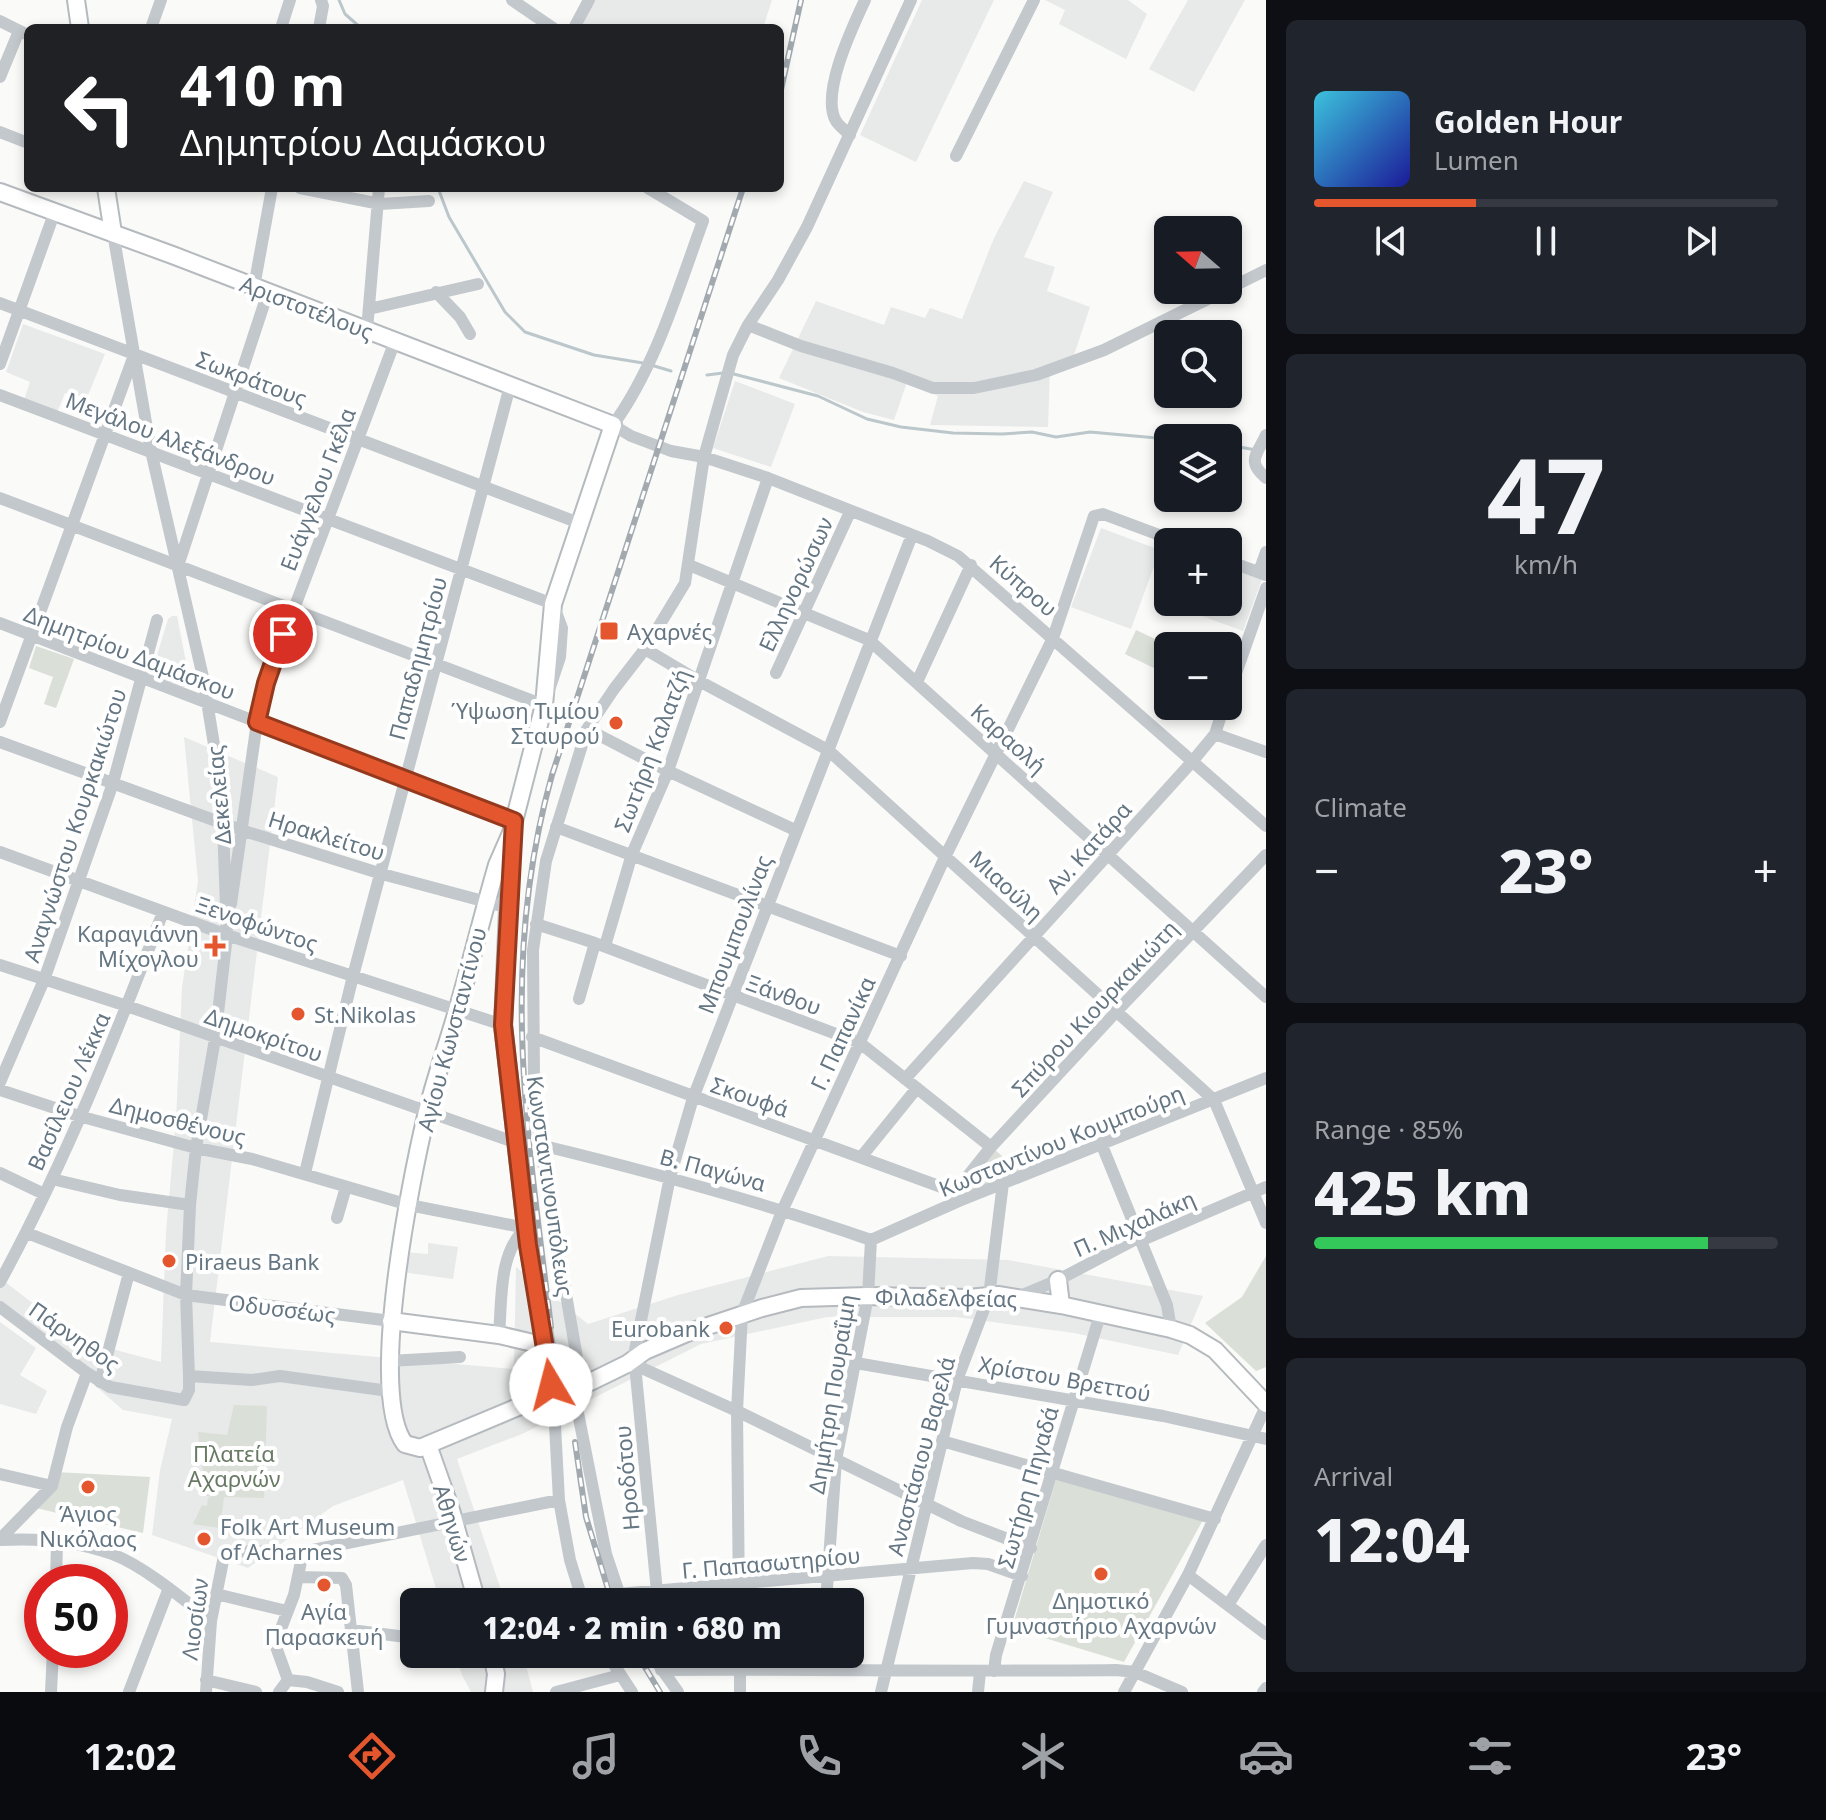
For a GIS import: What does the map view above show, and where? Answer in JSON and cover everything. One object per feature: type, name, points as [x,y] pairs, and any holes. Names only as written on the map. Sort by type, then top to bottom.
[{"type":"main road","points":[[77,2],[80,24]]},
{"type":"main road","name":"Αριστοτέλους","points":[[0,192],[613,425]]},
{"type":"main road","name":"Δεκελείας","points":[[107,192],[113,233]]},
{"type":"main road","name":"Αγίου Κωνσταντίνου","points":[[428,1445],[413,1448],[402,1440],[389,1391],[391,1321],[409,1205],[426,1113],[486,901],[512,827],[544,705],[553,604],[613,425]]},
{"type":"main road","name":"Κωνσταντινουπόλεως","points":[[512,827],[503,1025],[514,1142],[550,1368],[549,1394]]},
{"type":"main road","points":[[1058,1280],[1061,1305]]},
{"type":"main road","name":"Φιλαδελφείας","points":[[428,1445],[573,1384],[634,1363],[659,1345],[742,1314],[801,1298],[1018,1297],[1171,1329],[1190,1335],[1215,1350],[1266,1405]]},
{"type":"main road","name":"Οδυσσέως","points":[[391,1321],[499,1335],[546,1346]]},
{"type":"main road","points":[[550,1368],[573,1384]]},
{"type":"main road","name":"Αθηνών","points":[[428,1445],[473,1588]]},
{"type":"main road","points":[[494,1692],[495,1668]]},
{"type":"street","points":[[152,24],[161,0]]},
{"type":"street","points":[[282,24],[290,0]]},
{"type":"street","points":[[320,24],[321,0]]},
{"type":"street","points":[[512,0],[547,24]]},
{"type":"street","points":[[576,24],[589,0]]},
{"type":"street","points":[[850,135],[837,121],[833,94],[847,40],[865,0]]},
{"type":"street","name":"Κωνσταντινουπόλεως","points":[[617,1588],[603,1541],[573,1384],[540,1145],[532,1037],[532,981],[536,924],[546,861],[587,729],[645,649],[685,583],[704,457],[733,355],[807,227],[911,0]]},
{"type":"street","points":[[956,156],[1034,0]]},
{"type":"street","points":[[0,21],[24,33],[0,77]]},
{"type":"street","points":[[0,132],[24,141]]},
{"type":"street","points":[[178,566],[235,393],[261,289],[272,192]]},
{"type":"street","points":[[320,192],[380,204],[429,201]]},
{"type":"street","points":[[367,330],[379,192]]},
{"type":"street","points":[[613,425],[646,365],[703,221],[655,192]]},
{"type":"street","points":[[0,364],[55,211]]},
{"type":"street","name":"Δεκελείας","points":[[113,233],[151,451],[208,703],[223,823],[227,935],[190,1205],[186,1295],[189,1376]]},
{"type":"street","points":[[1242,282],[1266,270]]},
{"type":"street","points":[[369,309],[478,284]]},
{"type":"street","points":[[436,292],[460,317],[470,334]]},
{"type":"street","name":"Σωκράτους","points":[[0,303],[579,523]]},
{"type":"street","points":[[748,325],[801,346],[933,388],[974,388],[1036,375],[1104,350],[1198,304]]},
{"type":"street","name":"Ευάγγελου Γκέλα","points":[[227,935],[257,722],[266,683],[395,341]]},
{"type":"street","points":[[0,722],[135,355]]},
{"type":"street","points":[[125,382],[139,383]]},
{"type":"street","name":"Παπαδημητρίου","points":[[305,1173],[353,976],[510,386]]},
{"type":"street","name":"Μεγάλου Αλεξάνδρου","points":[[0,395],[553,604]]},
{"type":"street","name":"Κύπρου","points":[[613,425],[631,436],[671,451],[704,457],[768,478],[942,547],[971,565],[1191,763],[1266,826]]},
{"type":"street","points":[[1261,445],[1255,468],[1266,478]]},
{"type":"street","name":"Σωτήρη Καλατζή","points":[[579,999],[632,854],[668,771],[768,478]]},
{"type":"street","points":[[0,498],[544,705]]},
{"type":"street","name":"Ελληνορώσων","points":[[776,673],[850,512]]},
{"type":"street","name":"Γ. Παπανίκα","points":[[739,1588],[737,1411],[742,1314],[783,1209],[946,855],[1053,638],[1094,516],[1103,514],[1154,533]]},
{"type":"street","name":"Μπουμπουλίνας","points":[[634,1363],[670,1177],[693,1098],[912,535]]},
{"type":"street","points":[[1242,566],[1262,574],[1266,552]]},
{"type":"street","name":"Καραολή","points":[[689,565],[869,640],[1266,997]]},
{"type":"street","points":[[917,682],[971,565]]},
{"type":"street","points":[[1242,656],[1266,588]]},
{"type":"street","name":"Αναγνώστου Κουρκακιώτου","points":[[0,1082],[44,980],[113,783],[157,620]]},
{"type":"street","name":"Δημητρίου Δαμάσκου","points":[[0,623],[406,779],[512,827]]},
{"type":"street","name":"Μιαούλη","points":[[645,649],[828,750],[1214,1100],[1266,1223]]},
{"type":"street","name":"Αν. Κατάρα","points":[[905,1079],[1191,763],[1215,734],[1220,720]]},
{"type":"street","points":[[587,729],[668,771],[795,830]]},
{"type":"street","points":[[1215,734],[1266,752]]},
{"type":"street","name":"Ηρακλείτου","points":[[0,742],[241,830],[382,874],[509,908]]},
{"type":"street","points":[[556,827],[901,956]]},
{"type":"street","name":"Ξενοφώντος","points":[[0,852],[227,935],[503,1025]]},
{"type":"street","name":"Σπύρου Κιουρκακιώτη","points":[[957,1196],[991,1147],[1266,855]]},
{"type":"street","name":"Βασίλειου Λέκκα","points":[[0,1282],[52,1179],[127,1006],[163,912]]},
{"type":"street","name":"Ξάνθου","points":[[536,924],[860,1043],[991,1147]]},
{"type":"street","name":"Δημοκρίτου","points":[[0,965],[127,1006],[514,1142]]},
{"type":"street","name":"Σκουφά","points":[[532,1037],[693,1098],[862,1156],[957,1196]]},
{"type":"street","name":"Κωσταντίνου Κουμπούρη","points":[[871,1240],[957,1196],[1003,1183],[1266,1078]]},
{"type":"street","points":[[862,1156],[917,1088]]},
{"type":"street","name":"Δημοσθένους","points":[[0,1090],[79,1116],[196,1148],[305,1173],[409,1205],[526,1228]]},
{"type":"street","points":[[1101,1143],[1167,1305],[1171,1329]]},
{"type":"street","name":"Β. Παγώνα","points":[[540,1145],[783,1209],[871,1240]]},
{"type":"street","points":[[0,1173],[44,1194]]},
{"type":"street","points":[[52,1179],[120,1195],[190,1205]]},
{"type":"street","name":"Αναστάσιου Βαρελά","points":[[881,1692],[957,1380],[989,1296],[1003,1183]]},
{"type":"street","points":[[337,1218],[346,1187]]},
{"type":"street","name":"Π. Μιχαλάκη","points":[[1018,1297],[1138,1238],[1147,1238],[1266,1187]]},
{"type":"street","points":[[499,1335],[510,1249],[515,1238],[526,1228]]},
{"type":"street","name":"Οδυσσέως","points":[[27,1233],[186,1295],[391,1321]]},
{"type":"street","name":"Δημήτρη Πουραΐμη","points":[[827,1588],[836,1460],[868,1296],[871,1240]]},
{"type":"street","points":[[100,1382],[129,1273]]},
{"type":"street","name":"Πάρνηθος","points":[[0,1307],[87,1373],[119,1390],[184,1400],[189,1390],[189,1376]]},
{"type":"street","name":"Σωτήρη Πηγαδά","points":[[994,1671],[996,1655],[1100,1315]]},
{"type":"street","points":[[389,1361],[460,1357]]},
{"type":"street","points":[[634,1363],[961,1521],[1031,1548]]},
{"type":"street","name":"Ηροδότου","points":[[634,1363],[657,1588]]},
{"type":"street","name":"Χρίστου Βρεττού","points":[[856,1363],[1163,1416],[1266,1439]]},
{"type":"street","points":[[0,1540],[52,1486],[67,1427],[87,1373]]},
{"type":"street","points":[[189,1376],[252,1380],[280,1376],[389,1391]]},
{"type":"street","name":"Κωνσταντινουπόλεως","points":[[573,1384],[554,1407],[559,1500],[579,1588]]},
{"type":"street","points":[[1124,1692],[1188,1575],[1266,1405]]},
{"type":"street","points":[[942,1441],[1215,1519]]},
{"type":"street","points":[[0,1474],[52,1486]]},
{"type":"street","points":[[288,1680],[275,1644],[298,1577],[303,1552],[559,1500]]},
{"type":"street","points":[[0,1540],[57,1542],[114,1554],[169,1588],[211,1621]]},
{"type":"street","points":[[56,1564],[57,1542]]},
{"type":"street","points":[[1228,1605],[1266,1545]]},
{"type":"street","name":"Λιοσίων","points":[[206,1686],[211,1621],[225,1551],[303,1552]]},
{"type":"street","name":"Γ. Παπασωτηρίου","points":[[698,1588],[988,1564],[1022,1576]]},
{"type":"street","points":[[1188,1575],[1266,1634]]},
{"type":"street","points":[[298,1577],[342,1578],[346,1585],[358,1692]]},
{"type":"street","points":[[129,1692],[169,1588]]},
{"type":"street","points":[[216,1594],[287,1611]]},
{"type":"street","points":[[351,1630],[400,1636]]},
{"type":"street","points":[[51,1692],[52,1668]]},
{"type":"street","points":[[616,1668],[632,1692]]},
{"type":"street","points":[[661,1670],[1135,1672],[1182,1692]]},
{"type":"street","points":[[661,1670],[678,1692]]},
{"type":"street","points":[[740,1692],[741,1670]]},
{"type":"street","points":[[978,1692],[980,1672]]},
{"type":"street","points":[[556,1692],[620,1675]]},
{"type":"street","points":[[279,1692],[288,1680]]},
{"type":"street","points":[[288,1680],[307,1682],[338,1692]]},
{"type":"street","points":[[206,1686],[256,1692]]},
{"type":"shaded area","points":[[595,0],[772,0],[764,24],[583,24]]},
{"type":"shaded area","points":[[922,0],[994,0],[916,162],[860,135]]},
{"type":"shaded area","points":[[1045,0],[1128,0],[1147,14],[1126,59],[1059,24],[1065,10]]},
{"type":"shaded area","points":[[1188,0],[1245,0],[1194,92],[1149,69]]},
{"type":"shaded area","points":[[1024,181],[1053,192],[1024,257],[1055,267],[1047,291],[1090,307],[1071,364],[1050,369],[1048,427],[930,425],[938,396],[907,382],[894,420],[863,412],[779,378],[816,301],[884,325],[891,307],[925,318],[930,308],[962,319],[994,238]]},
{"type":"shaded area","points":[[23,324],[105,354],[86,400],[65,393],[57,413],[24,400],[30,382],[6,372]]},
{"type":"shaded area","points":[[735,381],[795,404],[771,467],[713,448]]},
{"type":"shaded area","points":[[1101,528],[1154,548],[1154,566],[1131,629],[1071,607]]},
{"type":"shaded area","points":[[1242,572],[1262,579],[1243,631],[1202,616],[1242,616]]},
{"type":"shaded area","points":[[177,616],[190,682],[189,686],[181,688],[151,675],[168,619]]},
{"type":"shaded area","points":[[184,737],[278,777],[210,1342],[514,1369],[516,1267],[588,1324],[678,1295],[828,1256],[1008,1260],[1203,1296],[1178,1355],[1074,1333],[956,1317],[827,1317],[701,1344],[522,1434],[457,1459],[500,1588],[436,1588],[403,1480],[333,1506],[248,1568],[152,1535],[160,1470],[172,1419],[123,1410],[60,1355],[0,1314],[0,1278],[82,1341],[161,1362],[182,988],[198,881]]},
{"type":"shaded area","points":[[428,1243],[458,1247],[453,1279],[401,1272],[404,1252],[428,1254]]},
{"type":"shaded area","points":[[0,1322],[36,1348],[20,1375],[47,1391],[36,1414],[0,1404]]},
{"type":"shaded area","points":[[460,1668],[527,1668],[533,1692],[471,1692]]},
{"type":"green space","points":[[1136,630],[1154,638],[1154,668],[1125,654]]},
{"type":"green space","points":[[36,646],[74,659],[56,708],[44,704],[53,677],[29,668]]},
{"type":"green space","points":[[995,1150],[1021,1172],[973,1193],[966,1187]]},
{"type":"green space","points":[[1266,1256],[1266,1367],[1256,1371],[1205,1323],[1242,1297]]},
{"type":"green space","name":"Πλατεία Αχαρνών","points":[[234,1405],[267,1406],[264,1498],[224,1497],[220,1528],[193,1524],[202,1505],[207,1506],[208,1498],[213,1497],[206,1496],[198,1432],[227,1435]]},
{"type":"green space","points":[[55,1472],[150,1477],[143,1533],[36,1508]]},
{"type":"green space","name":"Δημοτικό Γυμναστήριο Αχαρνών","points":[[1057,1476],[1203,1520],[1124,1662],[1012,1628]]},
{"type":"waterway","points":[[339,0],[345,14],[356,24]]},
{"type":"waterway","points":[[440,192],[449,217],[505,312],[525,332],[594,355],[643,363]]},
{"type":"waterway","points":[[651,365],[671,371]]},
{"type":"waterway","points":[[707,375],[723,373]]},
{"type":"waterway","points":[[730,373],[818,396],[867,419],[901,427],[953,433],[1032,432],[1056,437],[1090,432],[1154,438]]},
{"type":"waterway","points":[[1242,448],[1256,450]]},
{"type":"railway","points":[[784,76],[801,0]]},
{"type":"railway","points":[[551,1327],[527,1119],[523,1051],[522,983],[526,915],[536,846],[552,775],[742,192]]},
{"type":"railway","points":[[575,1442],[586,1517],[608,1588]]},
{"type":"railway","points":[[645,1668],[660,1692]]},
{"type":"place","name":"Αχαρνές","points":[[609,631]]},
{"type":"place","name":"Ύψωση Τιμίου Σταυρού","points":[[616,723]]},
{"type":"place","name":"Καραγιάννη Μίχογλου","points":[[215,946]]},
{"type":"place","name":"St.Nikolas","points":[[298,1014]]},
{"type":"place","name":"Piraeus Bank","points":[[169,1261]]},
{"type":"place","name":"Eurobank","points":[[726,1328]]},
{"type":"place","name":"Άγιος Νικόλαος","points":[[88,1487]]},
{"type":"place","name":"Folk Art Museum of Acharnes","points":[[204,1539]]},
{"type":"place","name":"Δημοτικό Γυμναστήριο Αχαρνών","points":[[1101,1574]]},
{"type":"place","name":"Αγία Παρασκευή","points":[[324,1585]]},
{"type":"route","points":[[283,634],[266,683],[257,722],[514,821],[503,1025],[528,1245],[551,1385]]}]
